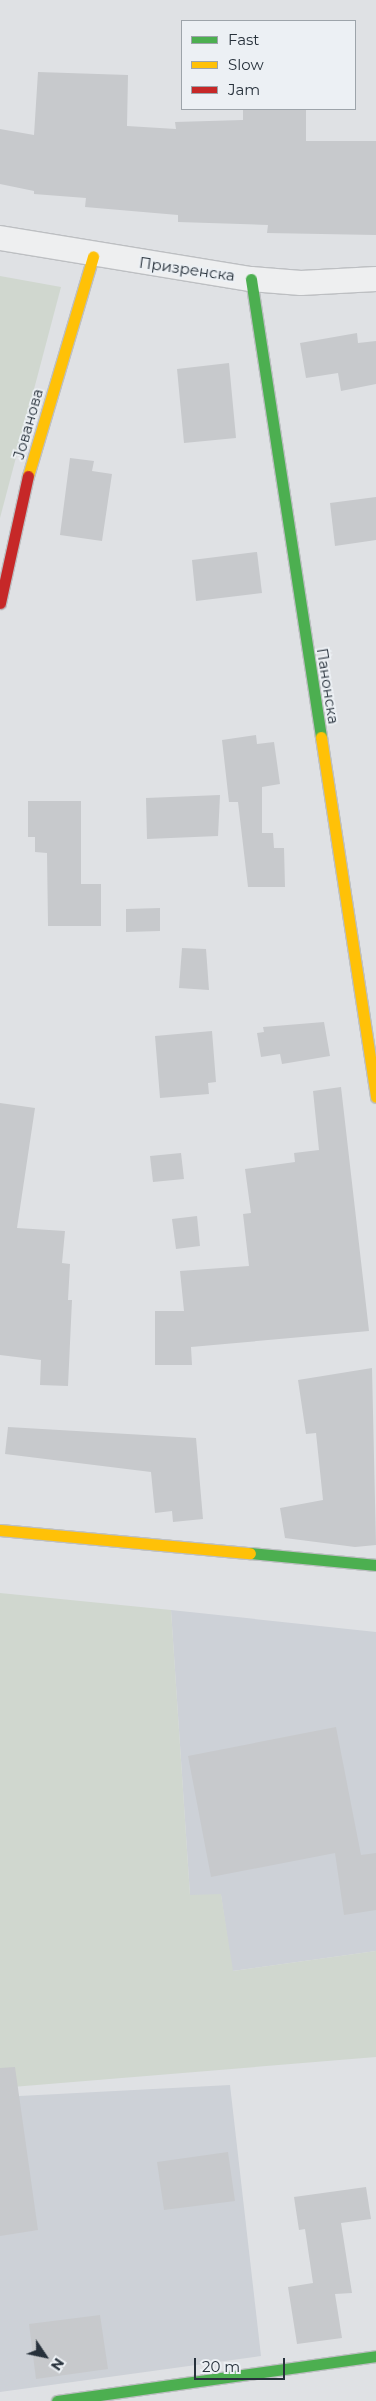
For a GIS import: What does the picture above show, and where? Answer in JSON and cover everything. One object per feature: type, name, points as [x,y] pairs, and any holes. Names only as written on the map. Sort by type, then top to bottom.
[{"type":"street","name":"Призренска","points":[[0,238],[93,256],[251,279],[301,283],[376,279]]},
{"type":"street","name":"Јованова","points":[[0,603],[33,456],[93,256]]},
{"type":"street","name":"Панонска","points":[[251,279],[376,1097]]},
{"type":"street","points":[[0,1530],[376,1565]]},
{"type":"street","points":[[58,2401],[376,2356]]},
{"type":"shaded area","points":[[0,276],[61,287],[0,518]]},
{"type":"shaded area","points":[[0,1593],[171,1610],[190,1895],[221,1894],[233,1971],[376,1951],[376,2057],[0,2088]]},
{"type":"shaded area","points":[[171,1610],[376,1632],[376,1951],[232,1971],[221,1895],[190,1895]]},
{"type":"shaded area","points":[[230,2085],[261,2356],[0,2392],[0,2097]]},
{"type":"building","points":[[38,72],[128,75],[127,126],[176,129],[175,122],[243,120],[243,110],[306,110],[306,141],[376,141],[376,235],[267,233],[268,225],[178,222],[178,215],[85,207],[86,198],[34,194],[34,191],[0,184],[0,129],[34,135]]},
{"type":"building","points":[[357,333],[358,343],[376,341],[376,384],[341,391],[338,373],[306,378],[300,343]]},
{"type":"building","points":[[229,363],[236,438],[184,443],[177,369]]},
{"type":"building","points":[[70,458],[94,461],[92,471],[112,474],[102,541],[60,535]]},
{"type":"building","points":[[376,497],[376,540],[335,546],[330,503]]},
{"type":"building","points":[[257,552],[262,593],[196,601],[192,560]]},
{"type":"building","points":[[256,735],[257,744],[274,742],[280,784],[262,787],[262,833],[273,833],[274,848],[284,848],[285,887],[248,887],[238,802],[229,802],[222,740]]},
{"type":"building","points":[[220,795],[218,836],[147,839],[146,798]]},
{"type":"building","points":[[28,801],[81,801],[81,884],[101,884],[101,926],[48,926],[47,853],[35,852],[35,837],[28,837]]},
{"type":"building","points":[[160,908],[160,931],[126,932],[126,909]]},
{"type":"building","points":[[182,948],[206,949],[209,990],[179,988]]},
{"type":"building","points":[[324,1022],[330,1056],[282,1064],[280,1054],[261,1057],[257,1033],[264,1032],[263,1027]]},
{"type":"building","points":[[212,1031],[216,1082],[208,1083],[209,1094],[160,1098],[155,1036]]},
{"type":"building","points":[[341,1087],[369,1331],[191,1347],[192,1365],[155,1365],[155,1311],[184,1311],[180,1271],[249,1266],[243,1214],[251,1213],[245,1169],[295,1162],[294,1153],[319,1150],[313,1091]]},
{"type":"building","points":[[0,1103],[35,1108],[17,1228],[65,1231],[62,1263],[70,1264],[68,1300],[72,1300],[68,1386],[40,1385],[41,1360],[0,1355]]},
{"type":"building","points":[[181,1153],[184,1179],[153,1182],[150,1156]]},
{"type":"building","points":[[197,1216],[200,1246],[176,1249],[172,1219]]},
{"type":"building","points":[[372,1368],[376,1545],[355,1547],[285,1538],[280,1508],[323,1500],[316,1433],[306,1434],[298,1380]]},
{"type":"building","points":[[8,1427],[196,1438],[203,1519],[173,1522],[172,1511],[155,1513],[151,1472],[5,1454]]},
{"type":"building","points":[[336,1727],[361,1855],[376,1853],[376,1910],[344,1915],[335,1853],[211,1877],[188,1756]]},
{"type":"building","points":[[15,2067],[38,2230],[0,2236],[0,2068]]},
{"type":"building","points":[[228,2152],[235,2201],[164,2210],[157,2162]]},
{"type":"building","points":[[366,2187],[371,2219],[341,2223],[352,2293],[335,2294],[342,2338],[297,2344],[288,2287],[313,2283],[305,2229],[299,2230],[294,2197]]},
{"type":"building","points":[[100,2315],[108,2369],[36,2379],[29,2324]]},
{"type":"traffic: fast","points":[[251,279],[321,737]]},
{"type":"traffic: fast","points":[[250,1553],[376,1565]]},
{"type":"traffic: fast","points":[[57,2401],[376,2356]]},
{"type":"traffic: slow","points":[[28,476],[93,256]]},
{"type":"traffic: slow","points":[[321,737],[376,1097]]},
{"type":"traffic: slow","points":[[0,1530],[250,1553]]},
{"type":"traffic: jam","points":[[0,603],[28,476]]}]
